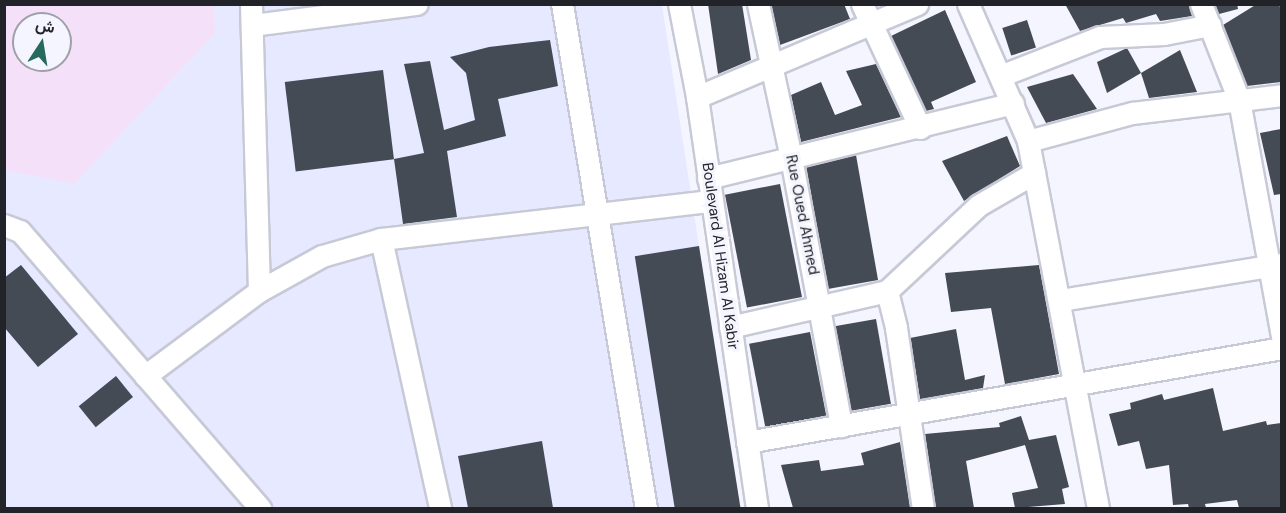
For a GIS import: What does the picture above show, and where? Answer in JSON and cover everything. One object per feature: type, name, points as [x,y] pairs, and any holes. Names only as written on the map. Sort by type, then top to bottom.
[{"type":"street","points":[[259,291],[252,15],[417,4]]},
{"type":"street","points":[[562,4],[646,508]]},
{"type":"street","name":"Boulevard Al Hizam Al Kabir","points":[[679,4],[698,97],[711,201],[757,508]]},
{"type":"street","name":"Rue Oued Ahmed","points":[[758,4],[791,158],[841,426]]},
{"type":"street","points":[[862,4],[920,128]]},
{"type":"street","points":[[698,97],[918,4]]},
{"type":"street","points":[[968,4],[1028,141],[1061,300],[1098,508]]},
{"type":"street","points":[[1201,4],[1239,100],[1275,265],[1281,337]]},
{"type":"street","points":[[1000,76],[1100,37],[1164,34],[1210,26]]},
{"type":"street","points":[[1028,141],[1132,113],[1281,95]]},
{"type":"street","points":[[708,178],[920,128],[1013,103]]},
{"type":"street","points":[[730,327],[887,291],[979,205],[1034,174]]},
{"type":"street","points":[[145,376],[259,291],[322,256],[381,239],[711,201]]},
{"type":"street","points":[[4,225],[20,231],[260,508]]},
{"type":"street","points":[[381,239],[440,508]]},
{"type":"street","points":[[1061,300],[1275,265]]},
{"type":"street","points":[[887,291],[896,328],[907,414],[923,508]]},
{"type":"street","points":[[747,442],[1035,394],[1074,383],[1281,348]]},
{"type":"shaded area","points":[[5,4],[214,5],[215,33],[74,184],[5,170]]},
{"type":"shaded area","points":[[4,5],[662,5],[739,508],[5,508]]},
{"type":"building","points":[[708,4],[742,4],[751,60],[718,74]]},
{"type":"building","points":[[771,4],[844,4],[850,19],[780,45]]},
{"type":"building","points":[[1065,4],[1189,4],[1192,16],[1160,21],[1156,14],[1126,23],[1123,18],[1080,31]]},
{"type":"building","points":[[1215,4],[1237,4],[1238,9],[1219,14]]},
{"type":"building","points":[[1257,4],[1279,4],[1281,11],[1281,82],[1247,86],[1223,25]]},
{"type":"building","points":[[945,10],[976,82],[931,102],[934,109],[926,111],[891,36]]},
{"type":"building","points":[[1027,20],[1036,48],[1011,56],[1002,28]]},
{"type":"building","points":[[550,40],[558,86],[498,99],[506,136],[447,151],[457,217],[403,224],[394,159],[424,153],[404,64],[430,61],[444,130],[475,120],[466,73],[450,57],[489,47]]},
{"type":"building","points":[[1127,48],[1141,73],[1107,93],[1097,62]]},
{"type":"building","points":[[1180,50],[1197,92],[1149,98],[1141,73]]},
{"type":"building","points":[[876,64],[901,117],[801,142],[791,95],[821,82],[835,115],[862,105],[846,71]]},
{"type":"building","points":[[383,70],[394,159],[296,171],[285,82]]},
{"type":"building","points":[[1073,74],[1097,109],[1046,123],[1027,87]]},
{"type":"building","points":[[1281,129],[1281,194],[1274,195],[1260,133]]},
{"type":"building","points":[[1007,136],[1020,166],[964,201],[942,161]]},
{"type":"building","points":[[856,155],[878,280],[828,289],[806,164]]},
{"type":"building","points":[[780,184],[802,297],[747,308],[725,195]]},
{"type":"building","points":[[699,246],[740,508],[675,508],[635,256]]},
{"type":"building","points":[[21,265],[78,334],[38,367],[4,327],[4,278]]},
{"type":"building","points":[[1039,265],[1059,374],[1005,384],[991,308],[951,312],[945,273]]},
{"type":"building","points":[[876,319],[891,404],[850,411],[835,326]]},
{"type":"building","points":[[956,329],[965,380],[985,375],[983,388],[920,399],[910,338]]},
{"type":"building","points":[[810,332],[826,415],[765,427],[749,344]]},
{"type":"building","points":[[116,376],[133,397],[96,427],[79,406]]},
{"type":"building","points":[[1213,388],[1223,431],[1266,421],[1267,425],[1281,423],[1281,508],[1239,508],[1237,500],[1205,504],[1206,508],[1189,508],[1188,504],[1173,505],[1169,465],[1146,469],[1139,441],[1118,446],[1109,414],[1131,409],[1130,403],[1162,394],[1164,400]]},
{"type":"building","points":[[1021,416],[1029,440],[1056,435],[1069,487],[1062,489],[1065,504],[1015,508],[1012,493],[1038,488],[1025,445],[966,461],[974,508],[935,508],[925,434],[1000,427],[999,423]]},
{"type":"building","points":[[542,441],[553,508],[468,508],[458,456]]},
{"type":"building","points":[[900,442],[910,508],[793,508],[781,465],[819,460],[821,471],[864,465],[861,453]]}]
